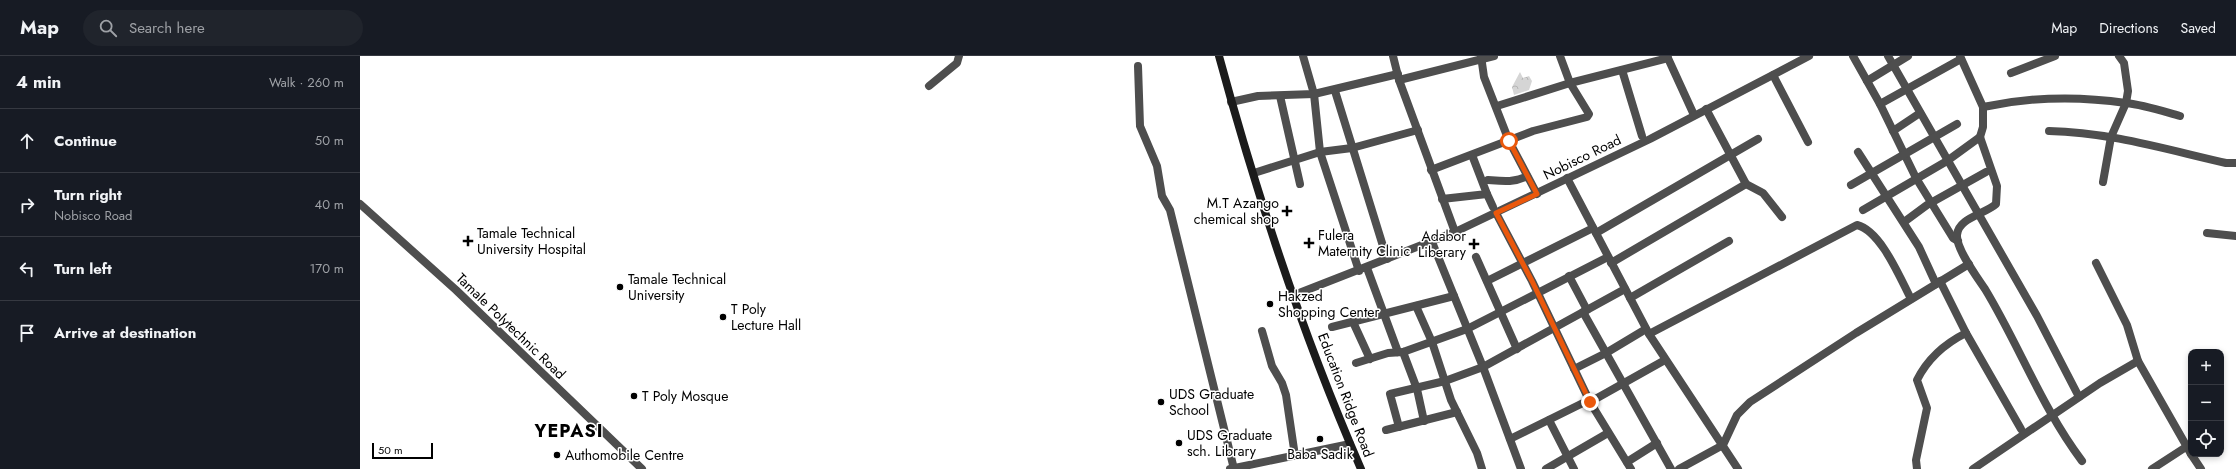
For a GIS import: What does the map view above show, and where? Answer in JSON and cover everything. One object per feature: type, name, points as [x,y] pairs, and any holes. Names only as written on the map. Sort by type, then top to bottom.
[{"type":"main road","name":"Education Ridge Road","points":[[1219,56],[1231,102],[1294,295],[1332,399],[1361,469]]},
{"type":"street","points":[[929,86],[957,63],[959,56]]},
{"type":"street","points":[[1303,56],[1314,94],[1320,152],[1359,271]]},
{"type":"street","points":[[1392,56],[1431,170],[1455,232]]},
{"type":"street","points":[[1231,102],[1258,96],[1314,94],[1335,91],[1481,57],[1494,56]]},
{"type":"street","points":[[1431,170],[1533,131],[1587,117],[1589,114],[1570,83],[1560,56]]},
{"type":"street","name":"Nobisco Road","points":[[1294,295],[1368,268],[1432,242],[1455,232],[1494,210],[1537,194],[1809,56]]},
{"type":"street","points":[[1853,56],[1880,104],[1916,178],[1953,238],[1958,241]]},
{"type":"street","points":[[1888,56],[1978,215],[2045,329],[2079,397]]},
{"type":"street","points":[[1867,81],[1908,56]]},
{"type":"street","points":[[2011,73],[2055,56]]},
{"type":"street","points":[[2103,182],[2111,137],[2126,103],[2128,91],[2124,63],[2119,56]]},
{"type":"street","points":[[1481,57],[1484,77],[1497,106],[1509,141],[1537,194]]},
{"type":"street","points":[[1497,106],[1570,83],[1667,57],[1694,115]]},
{"type":"street","points":[[1880,104],[1907,90],[1961,57],[1983,107],[1983,127],[1980,137],[1997,186],[1997,194],[1996,204],[1964,223],[1959,228],[1958,241],[1969,264],[2000,314],[2051,416],[2082,461]]},
{"type":"street","points":[[1138,66],[1140,126],[1157,166],[1162,196],[1170,210],[1233,469],[1350,444]]},
{"type":"street","points":[[1622,70],[1642,136]]},
{"type":"street","points":[[1773,75],[1808,142]]},
{"type":"street","points":[[1335,91],[1387,259]]},
{"type":"street","points":[[1280,96],[1300,184]]},
{"type":"street","points":[[1983,107],[2014,101],[2046,98],[2126,103],[2180,116]]},
{"type":"street","points":[[1706,109],[1746,184],[1762,194],[1782,217]]},
{"type":"street","points":[[1893,131],[1920,113]]},
{"type":"street","points":[[1851,185],[1957,124]]},
{"type":"street","points":[[1254,173],[1320,152],[1352,148],[1418,130]]},
{"type":"street","points":[[2049,131],[2078,132],[2111,137],[2226,163],[2236,163]]},
{"type":"street","points":[[1863,210],[1889,197],[1916,178],[1947,161],[1980,137]]},
{"type":"street","points":[[1487,281],[1522,263],[1595,231],[1758,139]]},
{"type":"street","points":[[1858,152],[1889,197],[1919,247],[2021,429]]},
{"type":"street","points":[[1472,155],[1494,210],[1551,319],[1553,329],[1589,401],[1608,433],[1629,465],[1657,443]]},
{"type":"street","points":[[1904,222],[1986,172]]},
{"type":"street","points":[[1488,180],[1521,180],[1527,176]]},
{"type":"street","points":[[1567,178],[1647,331],[1738,469]]},
{"type":"street","points":[[1356,363],[1388,353],[1400,352],[1467,329],[1569,276],[1610,260],[1746,184]]},
{"type":"street","points":[[1442,199],[1487,194]]},
{"type":"street","name":"Tamale Polytechnic Road","points":[[360,204],[456,290],[642,469]]},
{"type":"street","points":[[1574,369],[1857,225],[1868,230],[1892,260],[1911,299]]},
{"type":"street","points":[[2208,233],[2236,236]]},
{"type":"street","points":[[1630,298],[1729,241]]},
{"type":"street","points":[[1432,242],[1483,367],[1521,469]]},
{"type":"street","points":[[1476,257],[1517,349]]},
{"type":"street","points":[[2096,263],[2127,325],[2138,361],[2188,448]]},
{"type":"street","points":[[1679,469],[1722,445],[1737,415],[1750,402],[1911,299],[1969,264]]},
{"type":"street","points":[[1368,268],[1400,352],[1418,389],[1424,421]]},
{"type":"street","points":[[1569,276],[1606,353],[1672,469]]},
{"type":"street","points":[[1399,427],[1390,394],[1418,389],[1483,367],[1625,289]]},
{"type":"street","points":[[1332,327],[1454,296]]},
{"type":"street","points":[[1416,306],[1432,342],[1457,412],[1477,452],[1482,469]]},
{"type":"street","points":[[1353,322],[1370,359]]},
{"type":"street","points":[[1262,331],[1272,366],[1282,383],[1286,395],[1295,456]]},
{"type":"street","points":[[1917,469],[1916,460],[1927,408],[1917,380],[1923,368],[1934,355],[1951,340],[1966,333]]},
{"type":"street","points":[[1510,439],[1589,401],[1665,360]]},
{"type":"street","points":[[1973,469],[2079,397],[2138,361]]},
{"type":"street","points":[[1386,430],[1457,412]]},
{"type":"street","points":[[1549,420],[1574,469]]},
{"type":"street","points":[[1546,469],[1608,433]]},
{"type":"street","points":[[2152,469],[2188,452]]},
{"type":"street","points":[[2194,457],[2201,469]]},
{"type":"green space","points":[[1520,72],[1523,78],[1529,76],[1532,81],[1529,90],[1514,95],[1512,87]]},
{"type":"place","name":"M.T Azango chemical shop","points":[[1287,211]]},
{"type":"place","name":"Tamale Technical University Hospital","points":[[468,241]]},
{"type":"place","name":"Fulera Maternity Clinic","points":[[1309,243]]},
{"type":"place","name":"Adabor Liberary","points":[[1474,244]]},
{"type":"place","name":"Tamale Technical University","points":[[620,287]]},
{"type":"place","name":"Hakzed Shopping Center","points":[[1270,304]]},
{"type":"place","name":"T Poly Lecture Hall","points":[[723,317]]},
{"type":"place","name":"T Poly Mosque","points":[[634,396]]},
{"type":"place","name":"UDS Graduate School","points":[[1161,402]]},
{"type":"place","name":"Baba Sadik","points":[[1320,439]]},
{"type":"place","name":"UDS Graduate sch. Library","points":[[1179,443]]},
{"type":"place","name":"Authomobile Centre","points":[[557,455]]},
{"type":"district","name":"YEPASI","points":[[569,431]]},
{"type":"route","points":[[1509,141],[1537,194],[1496,213],[1551,319],[1553,329],[1590,402]]}]
